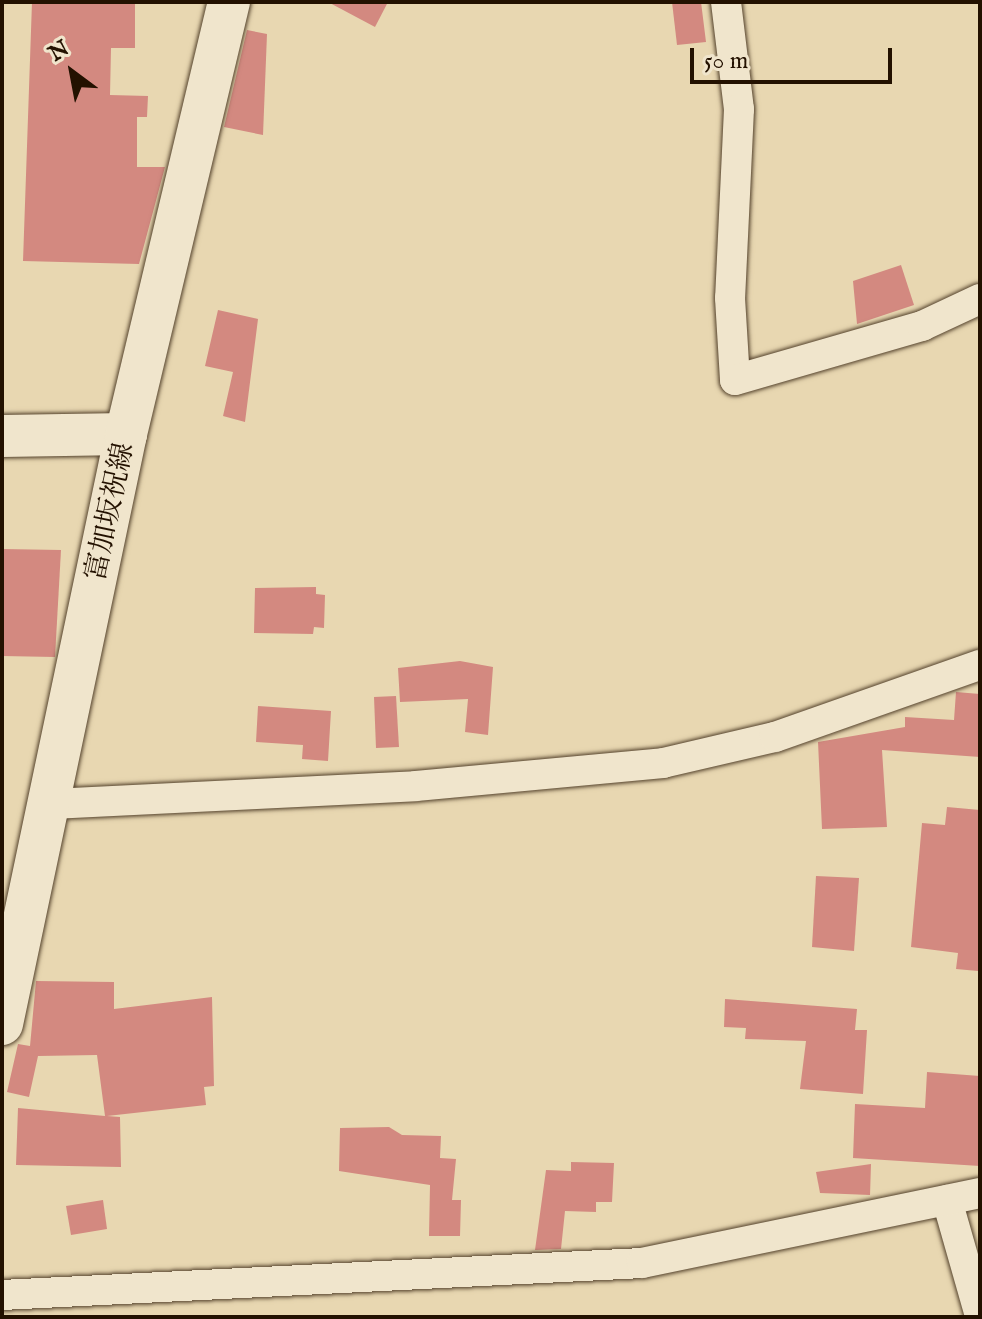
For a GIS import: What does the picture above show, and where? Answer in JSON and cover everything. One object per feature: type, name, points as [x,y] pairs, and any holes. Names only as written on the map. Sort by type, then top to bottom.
[{"type":"main road","name":"富加坂祝線","points":[[2,1024],[51,804],[126,434],[229,2]]},
{"type":"main road","points":[[2,436],[126,434]]},
{"type":"street","points":[[726,2],[739,109],[730,298],[735,380],[922,326],[980,299]]},
{"type":"street","points":[[51,804],[416,786],[663,763],[775,737],[980,665]]},
{"type":"street","points":[[2,1295],[642,1263],[980,1193]]},
{"type":"street","points":[[947,1200],[980,1316]]},
{"type":"building","points":[[32,2],[135,2],[135,48],[111,48],[110,95],[148,96],[147,117],[137,117],[137,167],[165,167],[139,264],[23,261]]},
{"type":"building","points":[[328,2],[388,2],[375,27]]},
{"type":"building","points":[[672,2],[701,2],[706,42],[677,45]]},
{"type":"building","points":[[247,30],[267,34],[263,135],[224,127]]},
{"type":"building","points":[[901,265],[914,305],[857,324],[853,281]]},
{"type":"building","points":[[218,310],[258,319],[245,422],[223,416],[233,372],[205,366]]},
{"type":"building","points":[[2,549],[61,550],[55,657],[2,656]]},
{"type":"building","points":[[316,587],[316,594],[325,595],[324,628],[314,627],[313,634],[254,633],[255,588]]},
{"type":"building","points":[[460,661],[493,667],[488,735],[465,732],[468,699],[400,702],[398,668]]},
{"type":"building","points":[[956,692],[980,694],[980,757],[882,750],[887,827],[822,829],[818,742],[905,727],[905,717],[954,720]]},
{"type":"building","points":[[396,696],[399,747],[376,748],[374,697]]},
{"type":"building","points":[[258,706],[331,711],[328,761],[302,759],[303,745],[256,742]]},
{"type":"building","points":[[947,807],[980,810],[978,971],[956,969],[958,953],[911,947],[922,823],[945,825]]},
{"type":"building","points":[[816,876],[859,878],[854,951],[812,947]]},
{"type":"building","points":[[36,981],[114,982],[114,1009],[212,997],[214,1086],[204,1087],[206,1105],[107,1116],[120,1117],[121,1167],[16,1165],[18,1108],[105,1116],[97,1055],[38,1056],[29,1097],[7,1092],[18,1044],[30,1046]]},
{"type":"building","points":[[725,999],[857,1009],[855,1030],[867,1030],[863,1094],[800,1089],[806,1041],[745,1039],[746,1028],[724,1027]]},
{"type":"building","points":[[927,1072],[980,1076],[980,1166],[853,1158],[855,1104],[925,1108]]},
{"type":"building","points":[[389,1127],[402,1135],[441,1136],[440,1158],[456,1159],[452,1200],[461,1200],[460,1236],[429,1236],[430,1185],[339,1171],[340,1128]]},
{"type":"building","points":[[571,1162],[614,1163],[612,1202],[596,1202],[596,1212],[565,1211],[561,1249],[535,1250],[546,1170],[571,1171]]},
{"type":"building","points":[[871,1164],[870,1195],[820,1193],[816,1172]]},
{"type":"building","points":[[103,1200],[107,1229],[71,1235],[66,1206]]}]
